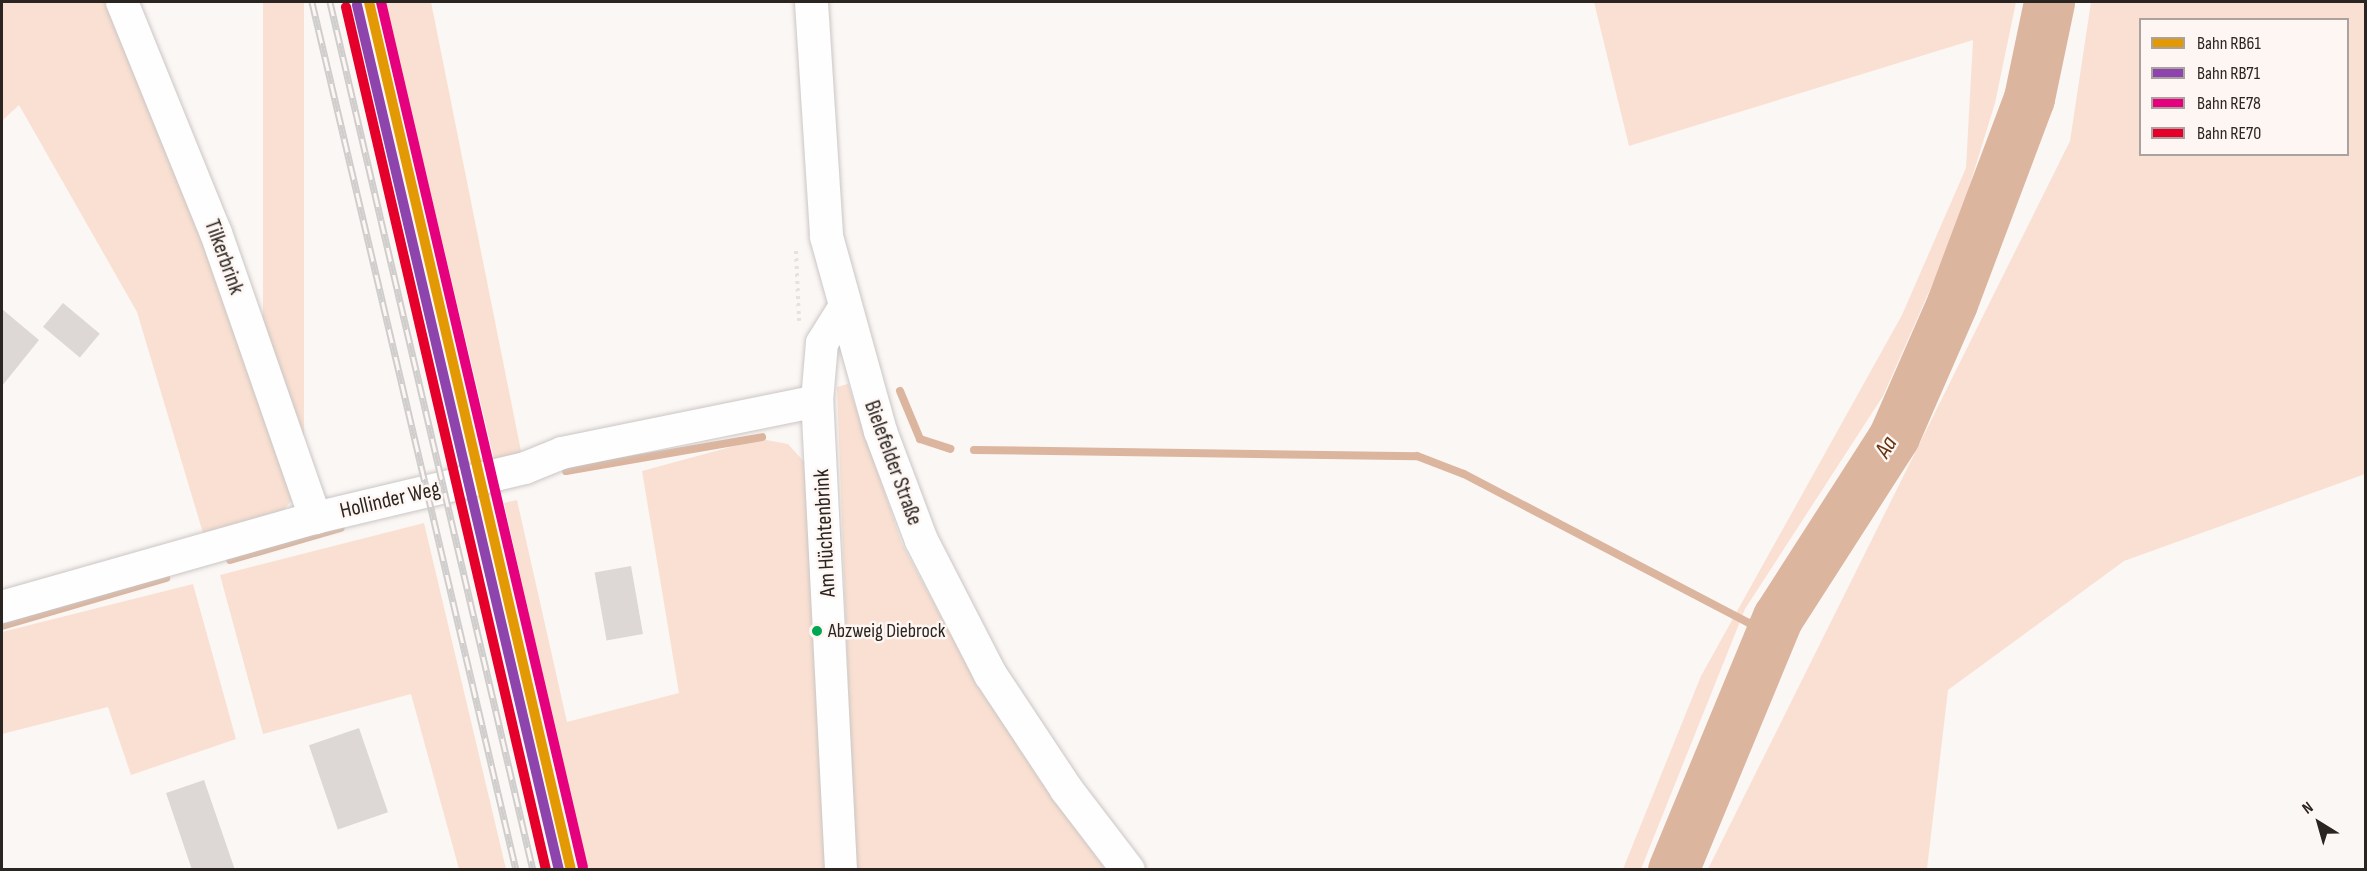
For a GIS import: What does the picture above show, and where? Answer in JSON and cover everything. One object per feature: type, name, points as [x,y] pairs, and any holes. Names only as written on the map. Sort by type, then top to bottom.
[{"type":"main road","name":"Bielefelder Straße","points":[[811,2],[818,170],[842,311],[884,442],[951,602],[1028,734],[1128,870]]},
{"type":"street","name":"Tilkerbrink","points":[[122,2],[216,233],[315,518]]},
{"type":"street","name":"Am Hüchtenbrink","points":[[841,870],[817,401],[822,343],[842,311]]},
{"type":"street","name":"Hollinder Weg","points":[[2,607],[315,518],[525,468],[562,453],[817,401]]},
{"type":"shaded area","points":[[2,2],[113,2],[290,473],[291,501],[278,517],[203,533],[137,312],[19,105],[2,121]]},
{"type":"shaded area","points":[[263,2],[304,2],[304,502],[263,502]]},
{"type":"shaded area","points":[[385,2],[431,2],[523,461],[496,467]]},
{"type":"shaded area","points":[[1594,2],[2016,2],[1995,103],[1955,233],[1883,396],[1745,609],[1641,869],[1623,869],[1701,676],[1902,315],[1966,168],[1973,40],[1629,146]]},
{"type":"shaded area","points":[[2091,2],[2365,2],[2365,474],[2124,561],[1948,690],[1927,869],[1708,869],[2070,141]]},
{"type":"shaded area","points":[[848,384],[902,544],[982,693],[1105,869],[855,869],[837,387]]},
{"type":"shaded area","points":[[760,439],[788,444],[807,465],[827,869],[586,869],[504,503],[517,500],[567,722],[679,693],[642,471]]},
{"type":"shaded area","points":[[424,523],[506,869],[459,869],[411,694],[263,734],[220,575]]},
{"type":"shaded area","points":[[193,584],[236,739],[131,775],[108,707],[2,734],[2,632]]},
{"type":"building","points":[[63,303],[100,334],[80,358],[43,327]]},
{"type":"building","points":[[2,309],[39,340],[2,386]]},
{"type":"building","points":[[631,566],[643,634],[607,640],[595,572]]},
{"type":"building","points":[[359,728],[388,812],[338,829],[309,745]]},
{"type":"building","points":[[204,780],[235,870],[192,870],[166,793]]},
{"type":"waterway","name":"Aa","points":[[1673,870],[1778,617],[1894,436],[1952,303],[2029,98],[2049,2]]},
{"type":"waterway","points":[[900,391],[920,439],[950,449]]},
{"type":"waterway","points":[[566,471],[762,437]]},
{"type":"waterway","points":[[974,450],[1417,456],[1464,474],[1749,623],[1778,617]]},
{"type":"waterway","points":[[230,560],[340,528]]},
{"type":"waterway","points":[[2,626],[166,578]]},
{"type":"railway","points":[[312,2],[516,870]]},
{"type":"railway","points":[[330,2],[533,870]]},
{"type":"rail line","name":"RB61","points":[[369,2],[571,870]]},
{"type":"rail line","name":"RE78","points":[[381,2],[583,867]]},
{"type":"rail line","name":"RB71","points":[[357,5],[559,870]]},
{"type":"rail line","name":"RE70","points":[[346,7],[546,870]]},
{"type":"place","name":"Abzweig Diebrock","points":[[817,631]]}]
